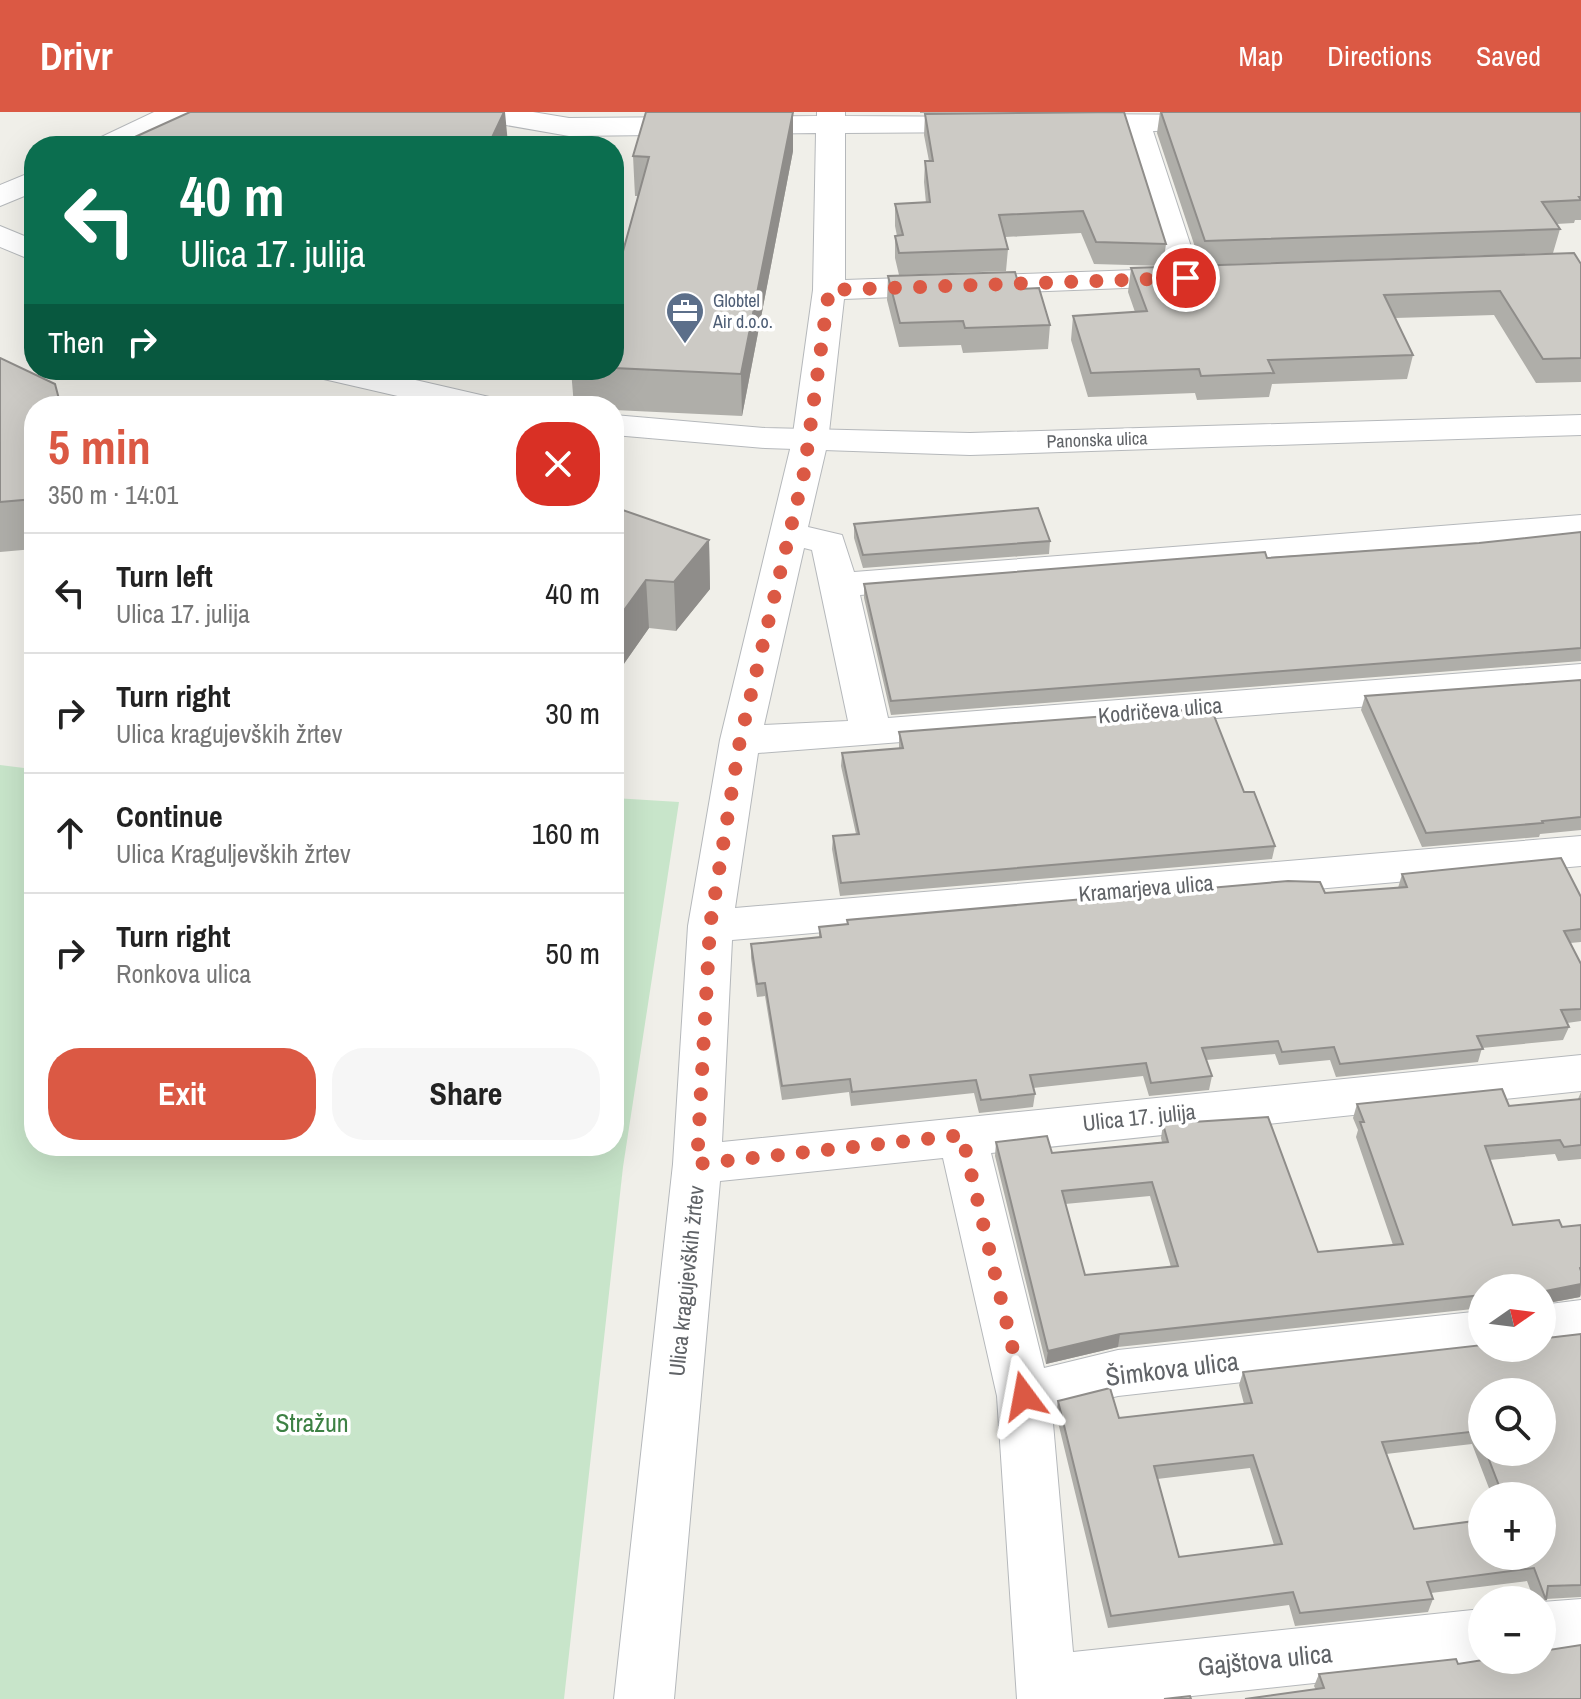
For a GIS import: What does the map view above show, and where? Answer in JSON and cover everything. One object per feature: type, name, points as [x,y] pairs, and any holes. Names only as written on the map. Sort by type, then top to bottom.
[{"type":"street","points":[[126,136],[177,112]]},
{"type":"street","points":[[483,112],[569,127],[830,118],[1009,123]]},
{"type":"street","name":"Ulica kragujevških žrtev","points":[[644,1699],[697,1164],[710,926],[740,740],[810,441],[829,290],[830,118]]},
{"type":"street","points":[[1041,123],[1247,121]]},
{"type":"street","points":[[829,290],[1202,277],[1136,122]]},
{"type":"street","points":[[0,197],[24,185]]},
{"type":"street","points":[[0,235],[24,247]]},
{"type":"street","points":[[371,380],[442,396]]},
{"type":"street","name":"Panonska ulica","points":[[624,426],[810,441],[970,444],[1581,425]]},
{"type":"street","points":[[841,585],[1581,526]]},
{"type":"street","points":[[790,533],[829,543],[841,585],[871,733]]},
{"type":"street","name":"Kodričeva ulica","points":[[740,740],[871,733],[1581,677]]},
{"type":"street","name":"Kramarjeva ulica","points":[[710,926],[1581,851]]},
{"type":"street","name":"Ulica 17. julija","points":[[697,1164],[1581,1073]]},
{"type":"street","points":[[962,1135],[1024,1396],[1047,1691]]},
{"type":"street","points":[[1556,1325],[1581,1322]]},
{"type":"street","name":"Šimkova ulica","points":[[1024,1396],[1118,1373],[1468,1335]]},
{"type":"street","points":[[1556,1629],[1581,1626]]},
{"type":"street","name":"Gajštova ulica","points":[[1047,1691],[1468,1639]]},
{"type":"green space","name":"Stražun","points":[[0,765],[24,768],[24,1156],[624,1156],[624,799],[679,802],[623,1167],[564,1699],[0,1699]]},
{"type":"building","points":[[190,112],[504,112],[493,136],[137,136]]},
{"type":"building","points":[[646,112],[793,112],[741,374],[624,368],[624,248],[649,157],[633,156]]},
{"type":"building","points":[[1124,112],[1166,244],[1096,242],[1083,211],[999,215],[1008,249],[899,253],[895,236],[903,235],[895,204],[930,202],[925,161],[933,161],[925,114]]},
{"type":"building","points":[[1161,112],[1581,112],[1581,200],[1542,202],[1560,229],[1205,241]]},
{"type":"building","points":[[1574,253],[1581,264],[1581,358],[1543,359],[1500,291],[1384,295],[1413,355],[1268,360],[1274,373],[1201,376],[1199,369],[1091,373],[1073,316],[1147,311],[1131,268]]},
{"type":"building","points":[[1015,272],[1020,289],[1039,288],[1050,325],[965,328],[963,321],[900,323],[888,276]]},
{"type":"building","points":[[0,358],[24,369],[24,380],[47,380],[55,384],[58,396],[24,396],[24,500],[0,502]]},
{"type":"building","points":[[1038,508],[1050,541],[863,555],[854,524]]},
{"type":"building","points":[[624,510],[709,540],[674,582],[646,580],[624,610]]},
{"type":"building","points":[[1581,532],[1581,648],[891,701],[864,584],[1265,552],[1267,558],[1479,543]]},
{"type":"building","points":[[1581,680],[1581,817],[1426,833],[1365,696]]},
{"type":"building","points":[[1211,708],[1244,792],[1254,792],[1275,846],[841,883],[833,836],[859,834],[842,753],[903,748],[899,732]]},
{"type":"building","points":[[1561,858],[1581,897],[1581,929],[1564,931],[1581,964],[1581,1009],[1561,1010],[1569,1027],[1477,1036],[1483,1049],[1340,1064],[1334,1047],[1282,1052],[1278,1041],[1202,1048],[1212,1076],[1151,1083],[1146,1063],[1030,1075],[1035,1094],[981,1100],[976,1080],[852,1092],[850,1079],[782,1086],[765,983],[757,984],[751,944],[821,937],[819,927],[848,924],[847,920],[1288,881],[1320,882],[1325,893],[1407,887],[1402,874]]},
{"type":"building","points":[[1502,1089],[1509,1106],[1581,1099],[1581,1145],[1564,1147],[1560,1140],[1485,1146],[1513,1225],[1559,1220],[1562,1227],[1581,1225],[1581,1284],[1556,1289],[1556,1274],[1468,1274],[1468,1297],[1120,1334],[1048,1351],[996,1142],[1047,1136],[1052,1153],[1168,1142],[1163,1124],[1268,1117],[1318,1252],[1403,1244],[1360,1122],[1364,1122],[1357,1104]],"holes":[[[1152,1182],[1178,1266],[1085,1275],[1062,1191]]]},
{"type":"building","points":[[1581,1334],[1581,1585],[1541,1586],[1535,1570],[1556,1570],[1556,1482],[1498,1482],[1491,1466],[1556,1466],[1556,1378],[1468,1378],[1468,1432],[1382,1442],[1414,1529],[1468,1522],[1468,1570],[1519,1570],[1427,1582],[1433,1599],[1300,1613],[1293,1592],[1111,1616],[1058,1401],[1110,1388],[1119,1418],[1252,1403],[1243,1372],[1468,1347],[1468,1362],[1556,1362],[1556,1337]],"holes":[[[1253,1455],[1282,1544],[1179,1557],[1154,1466]]]},
{"type":"building","points":[[1581,1645],[1581,1699],[1245,1699],[1324,1688],[1319,1674],[1456,1659],[1458,1664],[1468,1662],[1468,1674],[1556,1674],[1556,1649]]},
{"type":"building","points":[[1190,1696],[1191,1699],[1164,1699]]},
{"type":"place","name":"Globtel Air d.o.o.","points":[[685,345]]},
{"type":"route","points":[[1024,1396],[962,1135],[697,1164],[710,926],[740,740],[810,441],[829,290],[1186,278]]}]
